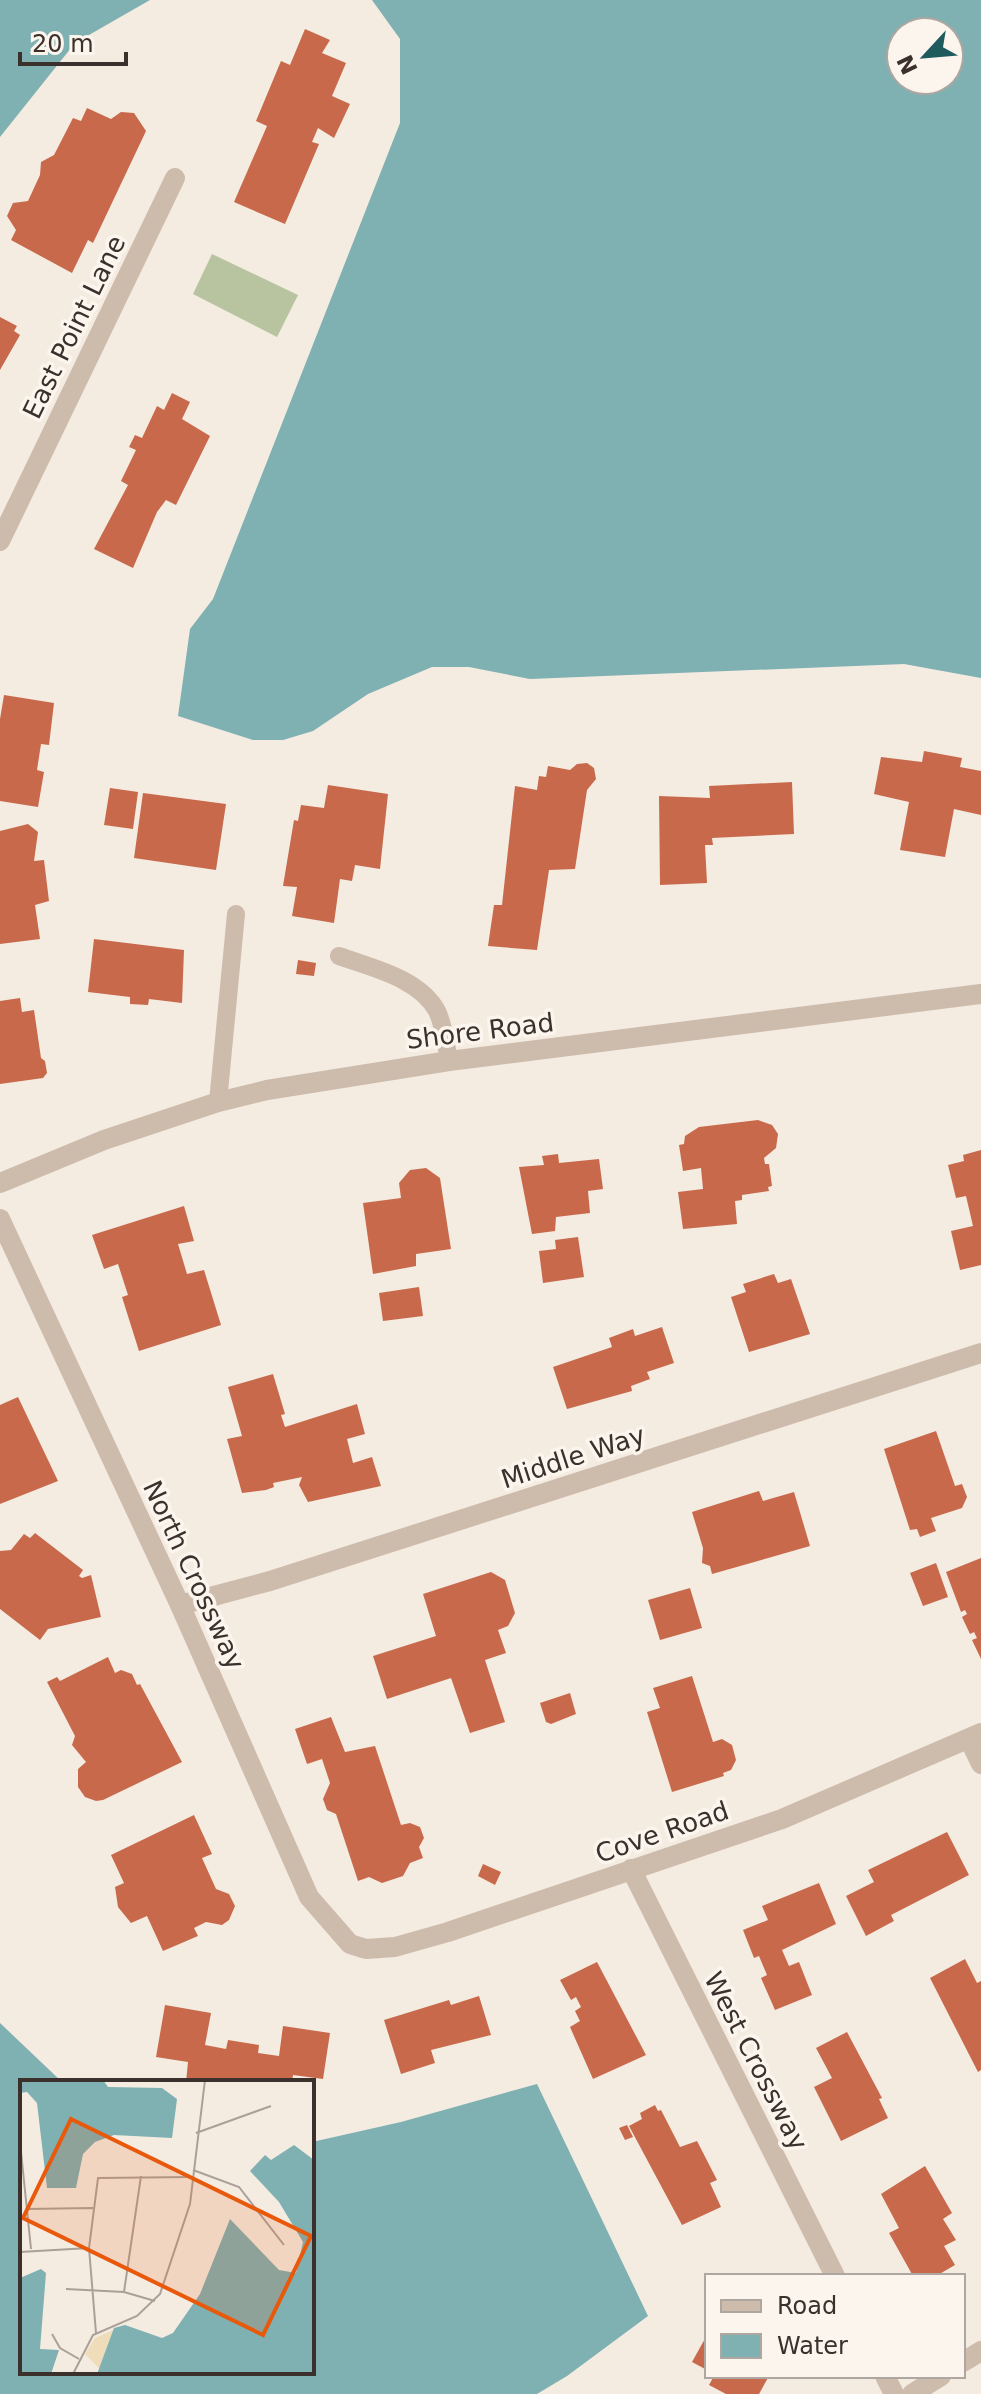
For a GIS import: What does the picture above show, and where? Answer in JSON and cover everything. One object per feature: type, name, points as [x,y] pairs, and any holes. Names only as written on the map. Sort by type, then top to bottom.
[{"type":"street","name":"East Point Lane","points":[[0,541],[175,178]]},
{"type":"street","name":"Shore Road","points":[[0,1183],[104,1140],[218,1102],[350,1075],[981,994]]},
{"type":"street","name":"North Crossway","points":[[0,1219],[180,1605],[309,1897],[350,1944]]},
{"type":"street","name":"Middle Way","points":[[180,1605],[270,1581],[981,1353]]},
{"type":"street","name":"Cove Road","points":[[350,1944],[366,1949],[395,1947],[448,1932],[782,1819],[975,1736]]},
{"type":"street","points":[[975,1736],[981,1764]]},
{"type":"street","name":"West Crossway","points":[[631,1869],[834,2274]]},
{"type":"street","points":[[912,2394],[938,2378]]},
{"type":"lane","points":[[218,1102],[236,914]]},
{"type":"lane","points":[[339,956],[392,975],[421,992],[437,1012],[449,1061]]},
{"type":"green space","points":[[212,254],[298,295],[277,337],[193,294]]},
{"type":"water","points":[[0,0],[150,0],[75,43],[0,137]]},
{"type":"water","points":[[372,0],[981,0],[981,678],[904,664],[530,679],[469,667],[432,667],[368,694],[313,731],[283,740],[253,740],[178,716],[190,629],[213,599],[400,123],[400,39]]},
{"type":"water","points":[[0,2023],[60,2080],[20,2080],[20,2374],[314,2374],[314,2142],[401,2122],[537,2084],[648,2316],[567,2376],[537,2394],[0,2394]]},
{"type":"building","points":[[305,29],[330,40],[322,53],[346,63],[332,96],[350,104],[334,138],[318,128],[312,142],[319,144],[285,224],[234,202],[267,126],[256,121],[281,61],[290,65]]},
{"type":"building","points":[[87,108],[111,119],[121,112],[134,113],[146,131],[93,243],[88,240],[72,273],[11,240],[16,230],[7,216],[13,203],[28,201],[40,175],[41,162],[54,155],[73,118],[81,121]]},
{"type":"building","points":[[0,317],[17,326],[14,331],[20,335],[0,370]]},
{"type":"building","points":[[172,393],[190,402],[182,419],[210,436],[176,505],[166,500],[157,512],[133,568],[94,549],[128,485],[121,481],[136,450],[129,447],[135,435],[142,438],[157,406],[164,410]]},
{"type":"building","points":[[4,695],[54,703],[49,745],[41,744],[37,770],[44,772],[38,807],[0,801],[0,719]]},
{"type":"building","points":[[924,751],[962,758],[960,767],[981,771],[981,815],[954,809],[945,857],[900,850],[909,802],[874,794],[881,757],[922,762]]},
{"type":"building","points":[[587,763],[594,768],[596,779],[587,790],[575,869],[549,870],[537,950],[488,946],[494,905],[502,905],[515,786],[537,790],[539,776],[546,777],[548,766],[570,770],[577,764]]},
{"type":"building","points":[[792,782],[794,834],[712,838],[713,845],[705,845],[707,883],[660,885],[659,796],[710,798],[709,786]]},
{"type":"building","points":[[328,785],[388,794],[380,869],[355,865],[352,881],[340,879],[334,923],[292,916],[297,887],[283,886],[294,820],[298,821],[301,805],[324,808]]},
{"type":"building","points":[[110,788],[138,792],[133,829],[104,825]]},
{"type":"building","points":[[143,793],[226,804],[216,870],[134,858]]},
{"type":"building","points":[[28,824],[38,832],[34,861],[44,860],[49,901],[35,905],[40,939],[0,944],[0,831]]},
{"type":"building","points":[[94,939],[184,950],[182,1003],[149,999],[148,1005],[130,1004],[130,997],[88,992]]},
{"type":"building","points":[[298,960],[316,963],[314,976],[296,974]]},
{"type":"building","points":[[20,998],[22,1012],[34,1010],[41,1058],[45,1061],[47,1073],[43,1078],[0,1084],[0,1001]]},
{"type":"building","points":[[758,1120],[772,1125],[778,1134],[776,1148],[764,1158],[765,1164],[769,1164],[772,1186],[768,1187],[769,1191],[742,1195],[742,1200],[735,1201],[737,1224],[683,1229],[678,1192],[703,1189],[701,1168],[683,1171],[679,1145],[684,1144],[685,1136],[699,1127]]},
{"type":"building","points":[[981,1150],[981,1265],[960,1270],[951,1231],[973,1226],[966,1196],[956,1198],[948,1165],[964,1161],[963,1155]]},
{"type":"building","points":[[558,1154],[559,1163],[599,1159],[603,1189],[588,1191],[590,1213],[556,1217],[555,1231],[532,1234],[519,1167],[544,1165],[542,1156]]},
{"type":"building","points":[[426,1168],[440,1178],[451,1249],[416,1254],[416,1266],[373,1274],[363,1203],[401,1198],[399,1183],[410,1170]]},
{"type":"building","points":[[184,1206],[194,1241],[178,1244],[187,1274],[204,1270],[221,1325],[139,1351],[122,1297],[128,1295],[118,1264],[104,1269],[92,1235]]},
{"type":"building","points":[[578,1237],[584,1277],[543,1283],[539,1251],[556,1249],[555,1240]]},
{"type":"building","points":[[774,1274],[778,1283],[791,1279],[810,1334],[749,1352],[731,1297],[746,1292],[743,1284]]},
{"type":"building","points":[[419,1287],[423,1316],[383,1321],[379,1293]]},
{"type":"building","points":[[662,1327],[674,1363],[647,1372],[650,1379],[631,1386],[632,1391],[567,1409],[553,1367],[612,1347],[609,1338],[633,1329],[635,1336]]},
{"type":"building","points":[[273,1374],[285,1414],[281,1415],[285,1427],[357,1404],[365,1434],[347,1439],[353,1463],[372,1457],[381,1486],[308,1502],[299,1485],[302,1477],[273,1483],[274,1487],[266,1490],[242,1493],[227,1439],[242,1436],[228,1387]]},
{"type":"building","points":[[18,1397],[58,1481],[0,1504],[0,1405]]},
{"type":"building","points":[[936,1431],[955,1486],[962,1484],[967,1497],[962,1508],[931,1518],[936,1531],[920,1537],[917,1529],[910,1530],[884,1449]]},
{"type":"building","points":[[759,1491],[763,1501],[794,1492],[810,1546],[712,1574],[710,1566],[702,1563],[703,1548],[692,1512]]},
{"type":"building","points":[[35,1533],[83,1570],[79,1576],[91,1575],[101,1617],[48,1629],[40,1640],[0,1609],[0,1551],[11,1550],[24,1534],[30,1538]]},
{"type":"building","points":[[981,1558],[981,1659],[972,1640],[977,1638],[974,1632],[970,1634],[962,1617],[967,1614],[965,1610],[961,1612],[946,1572]]},
{"type":"building","points":[[936,1563],[948,1597],[923,1606],[910,1573]]},
{"type":"building","points":[[491,1572],[505,1580],[515,1613],[508,1626],[498,1630],[506,1653],[485,1660],[505,1722],[470,1733],[451,1678],[387,1699],[373,1656],[436,1636],[423,1594]]},
{"type":"building","points":[[690,1588],[702,1628],[660,1640],[648,1600]]},
{"type":"building","points":[[108,1657],[115,1673],[121,1670],[132,1674],[137,1685],[140,1684],[182,1762],[96,1801],[85,1797],[78,1787],[78,1769],[86,1762],[72,1745],[75,1736],[47,1682],[57,1677],[60,1681]]},
{"type":"building","points":[[692,1676],[713,1742],[722,1739],[732,1745],[736,1760],[731,1770],[723,1773],[724,1776],[672,1792],[647,1712],[660,1708],[653,1688]]},
{"type":"building","points":[[570,1693],[576,1714],[551,1724],[546,1722],[540,1703]]},
{"type":"building","points":[[331,1717],[345,1752],[375,1746],[401,1825],[410,1823],[420,1827],[424,1838],[419,1847],[423,1858],[410,1863],[403,1876],[382,1883],[369,1877],[358,1881],[336,1814],[327,1810],[323,1799],[330,1783],[322,1759],[307,1764],[295,1729]]},
{"type":"building","points":[[194,1815],[212,1854],[202,1858],[216,1889],[229,1894],[235,1906],[229,1920],[222,1925],[206,1922],[194,1928],[198,1936],[163,1951],[147,1916],[131,1923],[118,1907],[115,1887],[124,1883],[111,1855]]},
{"type":"building","points":[[947,1832],[969,1875],[891,1915],[894,1921],[866,1936],[846,1896],[874,1882],[868,1870]]},
{"type":"building","points":[[483,1864],[501,1872],[495,1885],[478,1876]]},
{"type":"building","points":[[819,1883],[836,1924],[782,1950],[789,1966],[799,1962],[812,1995],[775,2010],[761,1978],[767,1975],[759,1956],[754,1958],[743,1930],[768,1920],[762,1906]]},
{"type":"building","points":[[965,1959],[977,1983],[981,1981],[981,2070],[978,2072],[930,1978]]},
{"type":"building","points":[[597,1962],[646,2055],[593,2079],[570,2027],[580,2021],[575,2011],[581,2007],[576,1997],[571,2000],[560,1980]]},
{"type":"building","points":[[479,1996],[491,2035],[431,2050],[435,2063],[401,2074],[384,2020],[449,2000],[451,2005]]},
{"type":"building","points":[[165,2005],[211,2013],[205,2045],[226,2049],[228,2040],[259,2045],[258,2053],[279,2056],[283,2026],[330,2033],[323,2079],[293,2075],[292,2080],[186,2080],[188,2062],[156,2057]]},
{"type":"building","points":[[847,2032],[882,2098],[879,2099],[888,2118],[841,2141],[814,2087],[832,2078],[816,2048]]},
{"type":"building","points":[[655,2105],[658,2111],[661,2110],[680,2147],[697,2141],[717,2180],[710,2183],[721,2207],[682,2225],[629,2126],[642,2119],[640,2113]]},
{"type":"building","points":[[627,2125],[633,2137],[625,2140],[619,2128]]},
{"type":"building","points":[[925,2166],[952,2213],[943,2219],[956,2240],[944,2246],[955,2265],[939,2274],[912,2274],[889,2233],[899,2228],[881,2194]]},
{"type":"building","points":[[705,2339],[705,2369],[692,2362]]},
{"type":"building","points":[[713,2378],[768,2378],[759,2394],[726,2394],[709,2385]]}]
